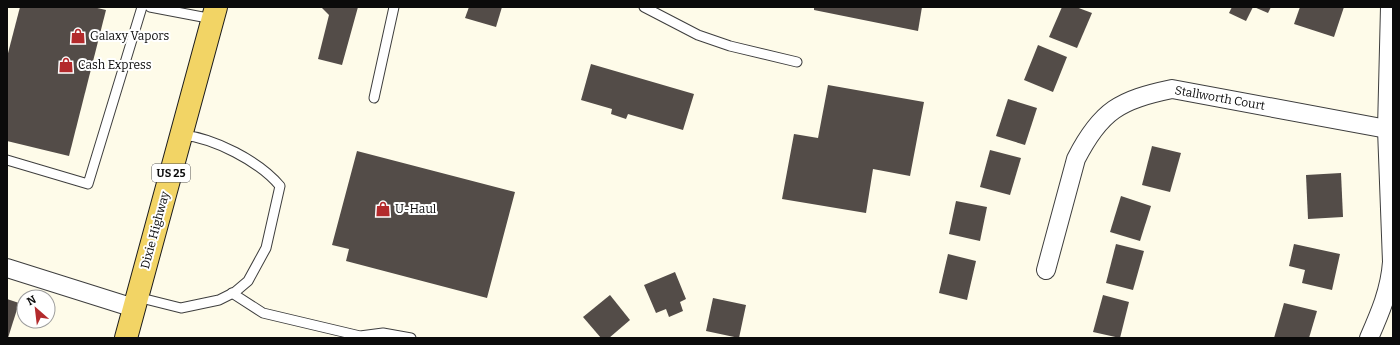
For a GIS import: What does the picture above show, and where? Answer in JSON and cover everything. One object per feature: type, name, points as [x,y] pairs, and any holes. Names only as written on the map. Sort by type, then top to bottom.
[{"type":"main road","name":"Dixie Highway","points":[[126,338],[215,13]]},
{"type":"street","points":[[1369,338],[1383,306],[1392,279],[1387,129],[1390,7]]},
{"type":"street","name":"Stallworth Court","points":[[1046,270],[1076,159],[1097,125],[1116,107],[1138,96],[1172,89],[1387,129]]},
{"type":"street","points":[[7,268],[136,303]]},
{"type":"lane","points":[[7,160],[88,184],[142,7]]},
{"type":"lane","points":[[150,7],[215,13]]},
{"type":"lane","points":[[374,98],[394,7]]},
{"type":"lane","points":[[644,7],[698,35],[730,46],[797,62]]},
{"type":"lane","points":[[136,303],[180,308],[219,300],[232,293],[248,281],[266,248],[280,186],[270,174],[217,143],[196,136],[182,135]]},
{"type":"lane","points":[[232,293],[263,313],[360,336],[383,332],[411,338]]},
{"type":"building","points":[[20,7],[93,7],[106,10],[69,156],[7,141],[7,57]]},
{"type":"building","points":[[321,7],[358,7],[342,65],[318,59],[329,15]]},
{"type":"building","points":[[469,7],[502,7],[496,27],[465,18]]},
{"type":"building","points":[[814,7],[922,7],[918,31],[814,10]]},
{"type":"building","points":[[1062,7],[1076,7],[1092,13],[1077,48],[1049,37]]},
{"type":"building","points":[[1232,7],[1253,7],[1246,21],[1229,13]]},
{"type":"building","points":[[1254,7],[1271,7],[1268,13]]},
{"type":"building","points":[[1300,7],[1344,7],[1334,37],[1294,24]]},
{"type":"building","points":[[1038,45],[1067,57],[1053,92],[1024,80]]},
{"type":"building","points":[[591,64],[694,94],[683,130],[628,114],[626,119],[611,114],[612,109],[581,100]]},
{"type":"building","points":[[828,85],[924,102],[910,176],[873,169],[866,213],[782,199],[794,134],[818,138]]},
{"type":"building","points":[[1008,99],[1037,108],[1025,145],[996,136]]},
{"type":"building","points":[[1152,146],[1181,153],[1170,192],[1142,185]]},
{"type":"building","points":[[990,150],[1021,158],[1010,195],[980,187]]},
{"type":"building","points":[[357,151],[515,192],[487,298],[346,261],[349,249],[332,245]]},
{"type":"building","points":[[1341,173],[1343,217],[1308,219],[1306,175]]},
{"type":"building","points":[[1121,196],[1151,206],[1140,241],[1110,232]]},
{"type":"building","points":[[956,201],[987,207],[980,241],[949,234]]},
{"type":"building","points":[[1116,244],[1144,251],[1133,290],[1106,283]]},
{"type":"building","points":[[1294,244],[1340,254],[1332,290],[1302,283],[1305,270],[1289,266]]},
{"type":"building","points":[[948,254],[976,261],[967,300],[939,293]]},
{"type":"building","points":[[675,272],[686,299],[680,302],[683,311],[669,317],[666,309],[656,313],[644,285]]},
{"type":"building","points":[[610,295],[630,320],[609,338],[601,338],[583,317]]},
{"type":"building","points":[[1103,295],[1129,302],[1120,338],[1093,332]]},
{"type":"building","points":[[713,298],[746,305],[739,338],[706,331]]},
{"type":"building","points":[[7,299],[16,302],[16,313],[7,338]]},
{"type":"building","points":[[1284,303],[1317,311],[1309,338],[1274,338]]},
{"type":"place","name":"Galaxy Vapors","points":[[78,36]]},
{"type":"place","name":"Cash Express","points":[[66,65]]},
{"type":"place","name":"U-Haul","points":[[383,209]]}]
